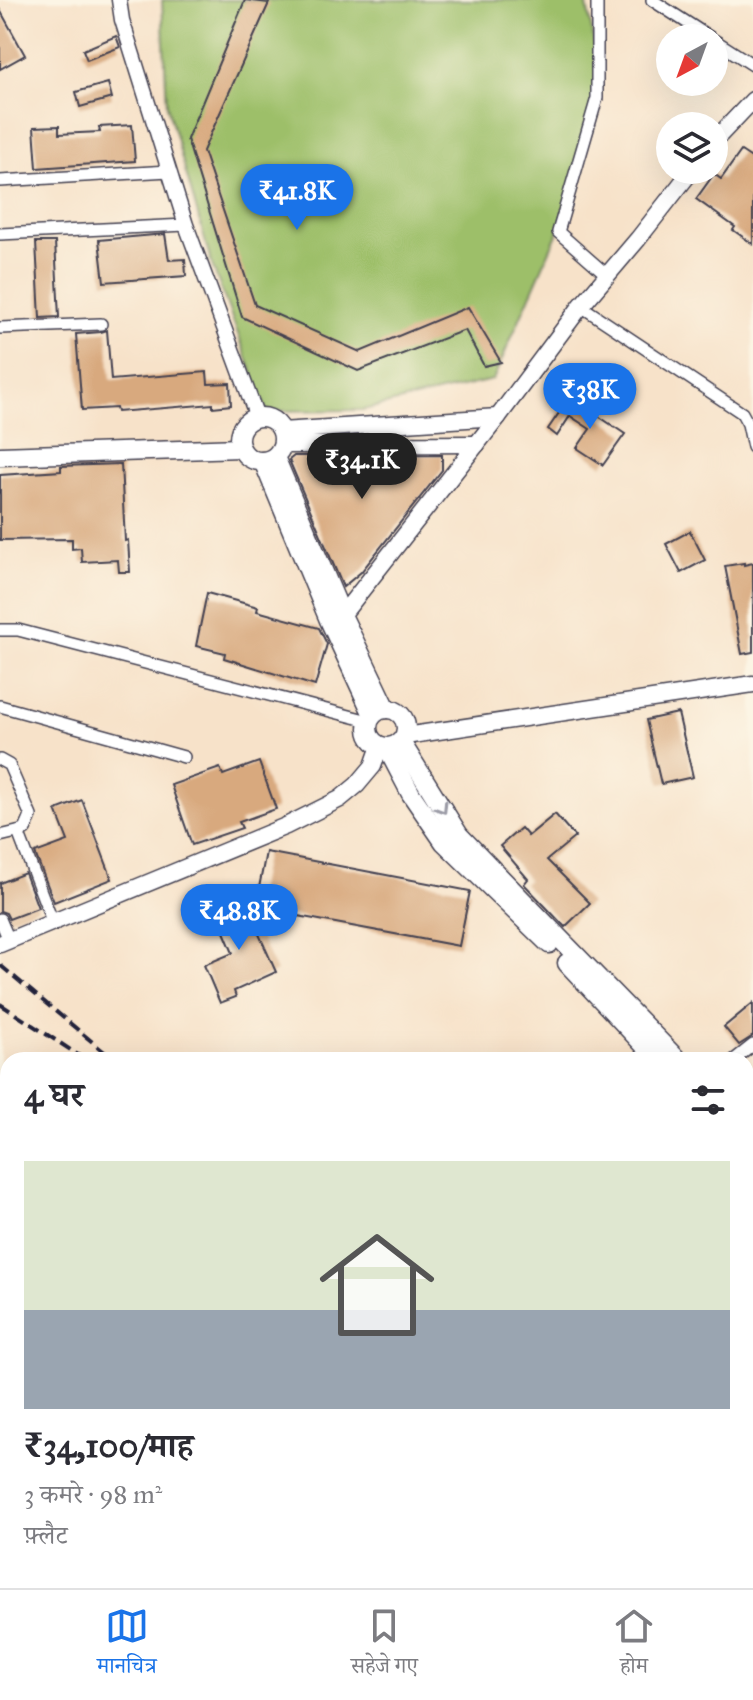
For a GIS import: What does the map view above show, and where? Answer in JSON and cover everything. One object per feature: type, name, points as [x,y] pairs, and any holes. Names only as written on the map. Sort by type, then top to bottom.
[{"type":"highway","points":[[275,448],[247,457],[239,442],[243,426],[257,417],[274,422],[275,448],[329,620],[376,715]]},
{"type":"highway","points":[[0,446],[239,442]]},
{"type":"highway","points":[[0,456],[239,442]]},
{"type":"highway","points":[[275,448],[342,615],[376,715],[369,736],[393,743],[459,835],[670,1052]]},
{"type":"highway","points":[[376,715],[400,715],[405,721],[393,743],[411,794],[444,842],[547,942],[650,1052]]},
{"type":"main road","points":[[728,126],[753,100]]},
{"type":"main road","points":[[342,615],[581,306],[681,184]]},
{"type":"main road","points":[[275,448],[498,417]]},
{"type":"main road","points":[[275,448],[477,444]]},
{"type":"main road","points":[[5,942],[286,826],[340,799],[357,785],[393,743],[753,684]]},
{"type":"street","points":[[119,0],[122,20],[186,225],[257,417]]},
{"type":"street","points":[[597,0],[597,98],[558,232],[607,275]]},
{"type":"street","points":[[652,0],[690,24]]},
{"type":"street","points":[[728,49],[753,65]]},
{"type":"street","points":[[0,181],[169,171]]},
{"type":"street","points":[[0,234],[186,225]]},
{"type":"street","points":[[581,306],[742,413],[751,421],[753,447]]},
{"type":"street","points":[[0,328],[101,324]]},
{"type":"street","points":[[0,630],[18,630],[376,715]]},
{"type":"street","points":[[0,706],[184,757]]},
{"type":"street","points":[[0,760],[9,765],[31,816],[25,830],[0,836]]},
{"type":"street","points":[[18,832],[53,923]]},
{"type":"street","points":[[0,919],[5,942]]},
{"type":"green space","points":[[162,0],[586,0],[598,65],[597,98],[558,232],[493,380],[363,410],[267,411],[212,265],[167,106]]},
{"type":"building","points":[[245,0],[269,3],[203,151],[255,305],[360,352],[468,307],[501,362],[484,366],[465,330],[358,371],[242,317],[187,139]]},
{"type":"building","points":[[0,10],[25,55],[0,69]]},
{"type":"building","points":[[116,36],[120,47],[87,60],[83,50]]},
{"type":"building","points":[[108,83],[112,98],[80,107],[76,92]]},
{"type":"building","points":[[132,125],[135,161],[37,168],[34,127],[59,126],[59,134],[100,132],[99,127]]},
{"type":"building","points":[[741,151],[753,159],[753,244],[696,199],[707,184],[728,184],[728,169]]},
{"type":"building","points":[[165,234],[169,260],[185,259],[186,276],[104,282],[99,240]]},
{"type":"building","points":[[36,242],[55,242],[59,317],[40,318]]},
{"type":"building","points":[[107,330],[111,380],[207,372],[208,384],[230,383],[231,405],[117,412],[116,408],[82,410],[76,334]]},
{"type":"building","points":[[570,397],[625,434],[603,465],[577,448],[590,429],[570,416],[557,436],[548,429]]},
{"type":"building","points":[[442,455],[442,470],[361,572],[343,587],[289,460],[294,456]]},
{"type":"building","points":[[121,464],[125,541],[128,540],[130,572],[119,572],[118,560],[82,562],[81,548],[72,549],[72,539],[0,540],[0,475],[61,471],[61,466]]},
{"type":"building","points":[[690,531],[705,560],[681,573],[666,544]]},
{"type":"building","points":[[753,563],[753,652],[742,654],[725,566]]},
{"type":"building","points":[[207,593],[319,628],[327,644],[315,686],[224,658],[225,653],[196,646]]},
{"type":"building","points":[[678,713],[693,777],[661,784],[646,720]]},
{"type":"building","points":[[259,762],[276,809],[239,822],[242,828],[192,845],[171,785],[220,768],[223,775]]},
{"type":"building","points":[[82,800],[112,879],[54,902],[35,853],[68,841],[56,810]]},
{"type":"building","points":[[555,814],[575,837],[547,860],[590,903],[565,927],[524,884],[528,879],[500,846],[521,828],[528,836]]},
{"type":"building","points":[[266,852],[470,891],[459,946],[255,908]]},
{"type":"building","points":[[25,873],[38,908],[9,919],[6,913],[0,911],[0,883]]},
{"type":"building","points":[[242,896],[276,972],[234,991],[236,997],[220,1003],[204,965],[233,953],[214,908]]},
{"type":"building","points":[[753,1003],[753,1036],[739,1045],[724,1027]]},
{"type":"railway","points":[[0,965],[104,1052]]},
{"type":"railway","points":[[0,1004],[74,1052]]}]
